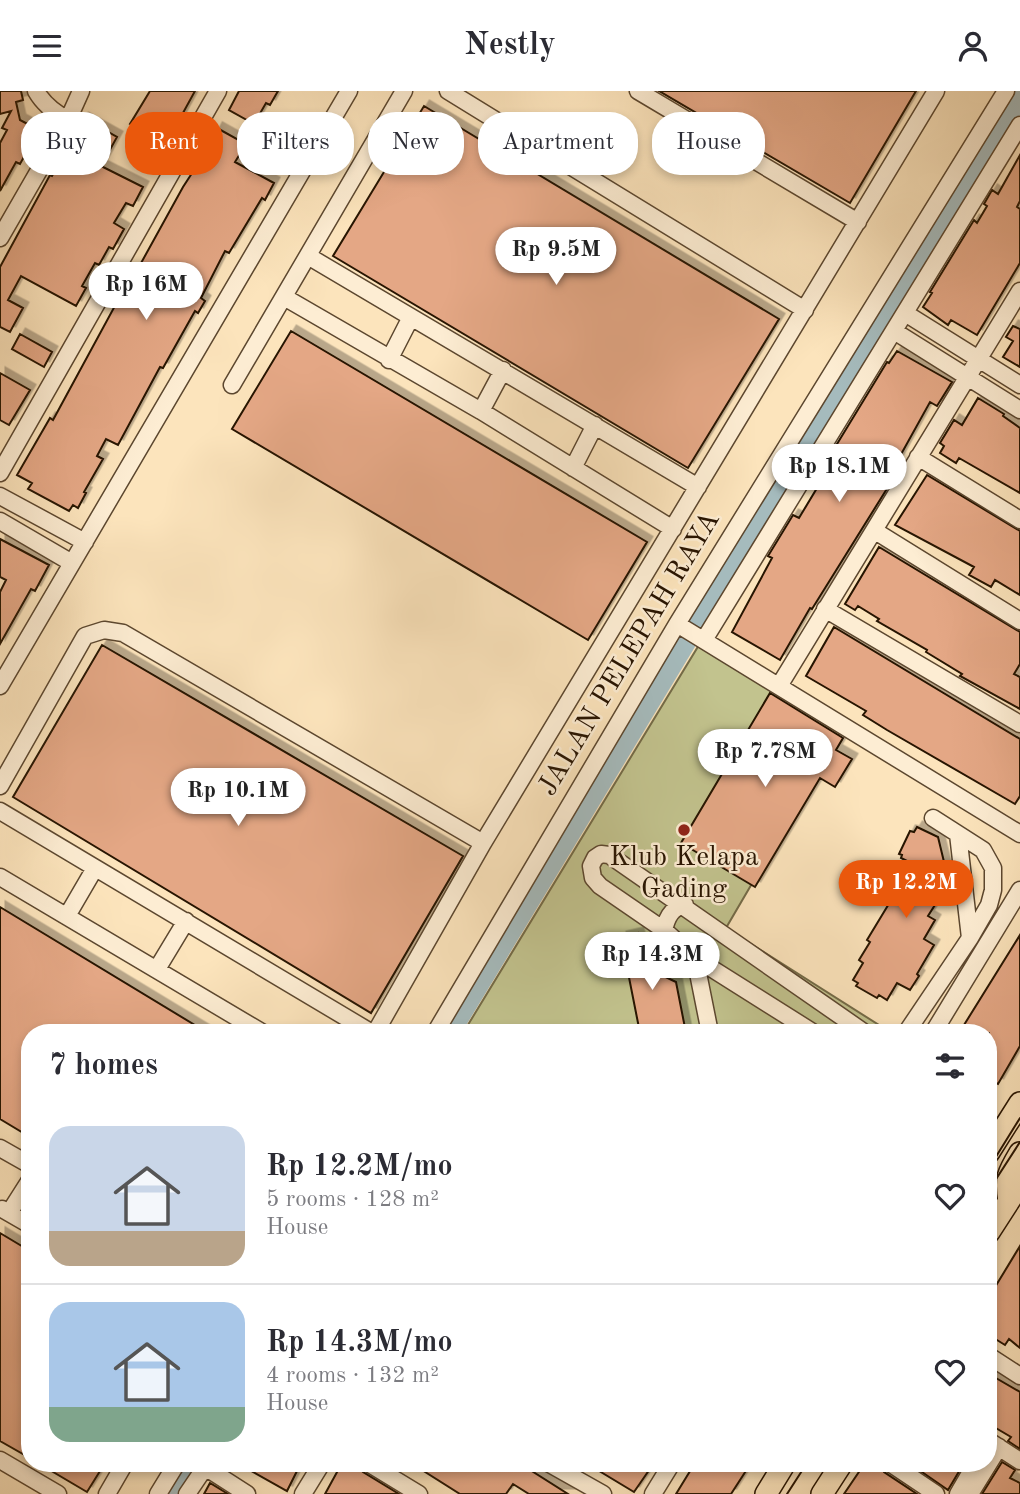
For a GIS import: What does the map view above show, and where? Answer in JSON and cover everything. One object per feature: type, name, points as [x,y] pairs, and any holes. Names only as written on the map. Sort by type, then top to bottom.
[{"type":"main road","points":[[997,1139],[1009,1120]]},
{"type":"main road","points":[[997,1216],[1012,1186],[1020,1153]]},
{"type":"main road","points":[[997,1165],[1004,1167],[1012,1186]]},
{"type":"main road","points":[[766,1494],[780,1472]]},
{"type":"main road","points":[[822,1494],[836,1472]]},
{"type":"street","points":[[36,91],[41,101],[54,112]]},
{"type":"street","points":[[71,112],[80,91]]},
{"type":"street","points":[[0,473],[218,91]]},
{"type":"street","points":[[0,686],[349,91]]},
{"type":"street","points":[[232,385],[404,91]]},
{"type":"street","points":[[448,91],[804,310]]},
{"type":"street","points":[[638,91],[858,222]]},
{"type":"street","points":[[378,1024],[483,843],[936,91]]},
{"type":"street","name":"JALAN PELEPAH RAYA","points":[[440,1024],[677,624],[1006,91]]},
{"type":"street","name":"JALAN PELEPAH RAYA","points":[[699,637],[894,331],[1020,125]]},
{"type":"street","points":[[0,238],[36,175]]},
{"type":"street","points":[[308,256],[698,487]]},
{"type":"street","points":[[779,686],[1020,291]]},
{"type":"street","points":[[284,296],[389,360],[481,411],[673,529]]},
{"type":"street","points":[[905,313],[1020,386]]},
{"type":"street","points":[[389,360],[411,317]]},
{"type":"street","points":[[894,331],[1020,410]]},
{"type":"street","points":[[481,411],[503,370]]},
{"type":"street","points":[[573,468],[595,425]]},
{"type":"street","points":[[918,457],[1020,520]]},
{"type":"street","points":[[0,496],[85,543]]},
{"type":"street","points":[[0,521],[72,563]]},
{"type":"street","points":[[874,531],[1020,621]]},
{"type":"street","points":[[825,610],[1020,724]]},
{"type":"street","points":[[677,624],[1020,834]]},
{"type":"street","points":[[0,786],[85,636],[104,630],[123,633],[483,843]]},
{"type":"street","points":[[0,811],[358,1024]]},
{"type":"street","points":[[912,1024],[970,937],[989,905],[992,890],[993,868],[983,850],[933,818]]},
{"type":"street","points":[[958,834],[970,937]]},
{"type":"street","points":[[800,1024],[695,958],[664,930],[600,886],[592,873],[595,858],[601,854],[609,855],[685,905],[852,1024]]},
{"type":"street","points":[[66,916],[95,868]]},
{"type":"street","points":[[0,877],[248,1024]]},
{"type":"street","points":[[938,1024],[1020,890]]},
{"type":"street","points":[[664,930],[670,913],[678,906],[685,905]]},
{"type":"street","points":[[157,969],[186,921]]},
{"type":"street","points":[[695,958],[708,1024]]},
{"type":"street","points":[[0,1147],[21,1160]]},
{"type":"street","points":[[21,1191],[4,1211],[21,1220]]},
{"type":"street","points":[[997,1361],[1020,1376]]},
{"type":"street","points":[[997,1446],[1020,1461]]},
{"type":"street","points":[[0,1460],[58,1494]]},
{"type":"street","points":[[107,1494],[120,1472]]},
{"type":"street","points":[[158,1494],[171,1472]]},
{"type":"street","points":[[187,1494],[202,1472]]},
{"type":"street","points":[[217,1472],[247,1494]]},
{"type":"street","points":[[303,1494],[316,1472]]},
{"type":"street","points":[[383,1472],[419,1494]]},
{"type":"street","points":[[564,1472],[603,1494]]},
{"type":"street","points":[[653,1494],[667,1472]]},
{"type":"street","points":[[903,1472],[936,1494]]},
{"type":"street","points":[[958,1494],[971,1472]]},
{"type":"street","points":[[970,1494],[981,1472]]},
{"type":"green space","name":"Klub Kelapa Gading","points":[[699,645],[840,733],[726,928],[877,1024],[468,1024]]},
{"type":"building","points":[[0,91],[21,91],[23,100],[16,102],[21,121],[21,162],[16,162],[0,191],[0,143],[7,130],[2,128],[11,111],[0,114]]},
{"type":"building","points":[[150,91],[195,91],[183,112],[137,112]]},
{"type":"building","points":[[239,91],[278,91],[270,105],[266,103],[261,112],[237,112],[237,114],[229,110]]},
{"type":"building","points":[[659,91],[916,91],[850,203],[765,153],[765,112],[695,112]]},
{"type":"building","points":[[424,106],[434,112],[420,112]]},
{"type":"building","points":[[464,130],[478,138],[478,175],[539,175],[779,319],[688,468],[333,256],[382,175],[464,175]]},
{"type":"building","points":[[223,131],[237,139],[237,175],[259,175],[274,183],[229,253],[225,251],[201,298],[205,301],[198,313],[195,311],[163,368],[160,367],[118,445],[106,439],[97,456],[103,459],[84,492],[86,493],[78,508],[73,505],[69,511],[28,489],[32,483],[17,475],[50,418],[53,420],[191,175],[223,175]]},
{"type":"building","points":[[111,134],[117,137],[111,148]]},
{"type":"building","points":[[1020,155],[1020,201],[1017,207],[1020,209],[1020,263],[977,335],[951,320],[948,325],[923,307],[974,220],[977,223],[992,190],[998,194]]},
{"type":"building","points":[[111,171],[143,187],[133,206],[126,203],[114,223],[124,229],[113,249],[109,247],[99,265],[95,263],[82,286],[86,288],[76,306],[21,276],[8,300],[23,308],[10,332],[0,327],[0,267],[50,175],[111,175]]},
{"type":"building","points":[[1013,326],[1020,329],[1020,367],[1003,357],[1013,341],[1006,337]]},
{"type":"building","points":[[291,331],[647,542],[588,640],[232,429]]},
{"type":"building","points":[[20,334],[52,352],[44,367],[12,349]]},
{"type":"building","points":[[897,351],[952,382],[937,406],[930,402],[889,476],[893,479],[780,660],[732,632],[772,558],[768,556],[793,515],[799,518],[817,488],[812,485],[887,362],[889,363]]},
{"type":"building","points":[[0,373],[30,390],[9,425],[0,420]]},
{"type":"building","points":[[978,398],[1020,428],[1020,493],[959,458],[956,463],[940,453],[944,446],[940,443],[954,420],[962,425]]},
{"type":"building","points":[[927,475],[1020,531],[1020,595],[995,580],[991,587],[969,575],[974,567],[895,525]]},
{"type":"building","points":[[0,539],[49,565],[35,591],[31,589],[0,644],[0,592],[6,580],[0,577]]},
{"type":"building","points":[[879,547],[1020,632],[1020,664],[1014,674],[1020,677],[1020,709],[960,676],[962,674],[877,621],[879,619],[858,606],[855,610],[845,604]]},
{"type":"building","points":[[834,627],[1020,739],[1020,796],[1015,804],[887,730],[863,715],[866,711],[806,676]]},
{"type":"building","points":[[102,645],[463,856],[371,1013],[13,797]]},
{"type":"building","points":[[770,693],[843,738],[836,750],[852,759],[835,787],[820,778],[755,887],[681,843]]},
{"type":"building","points":[[917,827],[938,837],[945,866],[948,866],[950,885],[928,916],[935,920],[924,939],[934,945],[910,990],[897,983],[887,1000],[879,995],[877,998],[856,986],[858,983],[853,980],[863,963],[859,960],[870,942],[867,940],[913,864],[899,854],[910,831],[914,832]]},
{"type":"building","points":[[0,907],[193,1024],[21,1024],[21,1132],[0,1119]]},
{"type":"building","points":[[638,933],[641,948],[649,947],[653,971],[676,982],[684,1024],[638,1024],[621,937]]},
{"type":"building","points":[[1020,935],[1020,1046],[998,1084],[997,1024],[965,1024]]},
{"type":"building","points":[[0,1233],[21,1246],[21,1453],[0,1441]]},
{"type":"building","points":[[1020,1246],[1020,1348],[1009,1339],[1005,1345],[997,1340],[997,1284]]},
{"type":"building","points":[[997,1379],[1020,1392],[1020,1449],[1008,1441],[1011,1437],[997,1429]]},
{"type":"building","points":[[1002,1462],[1015,1470],[1010,1478],[1020,1483],[1020,1494],[982,1494]]},
{"type":"building","points":[[53,1472],[99,1472],[87,1492]]},
{"type":"building","points":[[253,1472],[296,1472],[287,1491]]},
{"type":"building","points":[[337,1472],[363,1472],[399,1494],[325,1494]]},
{"type":"building","points":[[425,1472],[533,1472],[568,1494],[529,1494],[513,1484],[506,1494],[460,1494]]},
{"type":"building","points":[[601,1472],[648,1472],[634,1492]]},
{"type":"building","points":[[689,1472],[745,1472],[731,1494],[676,1494]]},
{"type":"building","points":[[859,1472],[884,1472],[917,1494],[844,1494]]},
{"type":"building","points":[[922,1472],[959,1472],[948,1490]]},
{"type":"building","points":[[210,1483],[228,1494],[204,1494]]},
{"type":"waterway","points":[[695,623],[1020,93]]},
{"type":"waterway","points":[[453,1024],[685,641]]},
{"type":"waterway","points":[[169,1494],[182,1472]]},
{"type":"tram line","points":[[997,1155],[1020,1118]]},
{"type":"tram line","points":[[997,1178],[1020,1142]]},
{"type":"tram line","points":[[787,1494],[801,1472]]},
{"type":"place","name":"Klub Kelapa Gading","points":[[684,830]]}]
